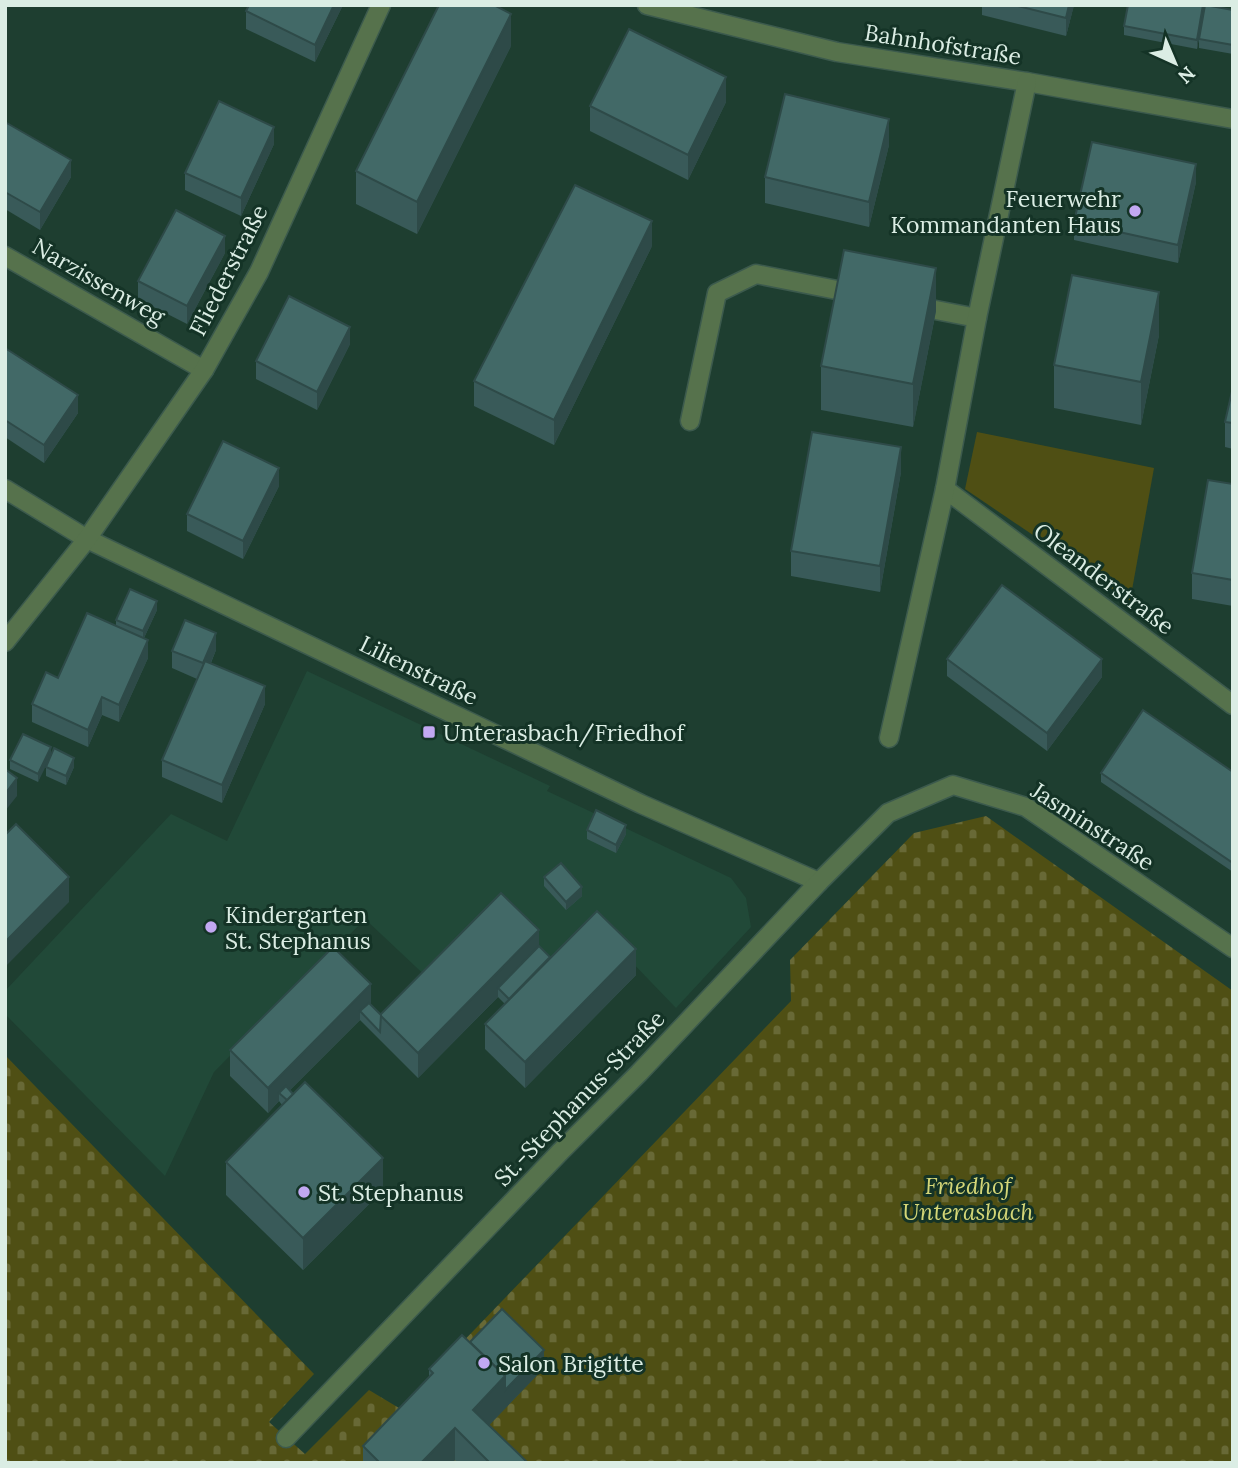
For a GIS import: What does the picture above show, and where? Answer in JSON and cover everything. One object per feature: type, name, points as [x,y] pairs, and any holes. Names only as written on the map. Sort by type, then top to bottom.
[{"type":"street","name":"Fliederstraße","points":[[5,642],[87,539],[204,370],[259,272],[381,5]]},
{"type":"street","name":"Bahnhofstraße","points":[[648,5],[837,52],[1027,82],[1233,119]]},
{"type":"street","points":[[889,738],[945,489],[977,318],[1027,82]]},
{"type":"street","name":"Narzissenweg","points":[[5,256],[204,370]]},
{"type":"street","points":[[690,421],[716,293],[756,274],[873,297]]},
{"type":"street","points":[[899,302],[977,318]]},
{"type":"street","name":"Lilienstraße","points":[[5,489],[87,539],[641,804],[819,882]]},
{"type":"street","name":"Oleanderstraße","points":[[945,489],[1233,705]]},
{"type":"street","name":"Jasminstraße","points":[[819,882],[888,813],[953,785],[1026,807],[1233,948]]},
{"type":"street","name":"St.-Stephanus-Straße","points":[[286,1438],[639,1073],[819,882]]},
{"type":"shaded area","name":"Kindergarten St. Stephanus","points":[[307,671],[550,786],[547,791],[731,878],[746,898],[751,927],[676,1008],[600,929],[556,971],[433,983],[365,919],[214,1072],[165,1176],[5,1014],[5,991],[171,814],[227,841]]},
{"type":"green space","points":[[977,432],[1154,468],[1130,601],[965,489]]},
{"type":"green space","name":"Friedhof Unterasbach","points":[[986,816],[1233,991],[1233,1463],[5,1463],[5,1055],[314,1374],[269,1422],[305,1454],[369,1390],[399,1408],[791,1001],[790,960],[914,833]]},
{"type":"building","points":[[249,5],[334,5],[315,45],[246,11]]},
{"type":"building","points":[[439,5],[494,5],[511,14],[417,202],[356,171]]},
{"type":"building","points":[[1014,5],[1069,5],[1066,18]]},
{"type":"building","points":[[1128,5],[1203,5],[1197,40],[1124,26]]},
{"type":"building","points":[[1205,5],[1233,10],[1233,45],[1199,39]]},
{"type":"building","points":[[629,29],[726,77],[688,155],[590,106]]},
{"type":"building","points":[[785,94],[889,119],[869,202],[765,177]]},
{"type":"building","points":[[219,101],[274,127],[241,198],[185,173]]},
{"type":"building","points":[[5,122],[71,160],[40,212],[5,192]]},
{"type":"building","name":"Feuerwehr Kommandanten Haus","points":[[1092,142],[1196,164],[1178,245],[1074,222]]},
{"type":"building","points":[[575,185],[652,221],[554,420],[474,381]]},
{"type":"building","points":[[176,210],[225,236],[187,306],[138,281]]},
{"type":"building","points":[[844,250],[936,268],[913,384],[821,366]]},
{"type":"building","points":[[1072,275],[1159,292],[1141,382],[1054,365]]},
{"type":"building","points":[[289,296],[350,327],[317,392],[256,361]]},
{"type":"building","points":[[5,348],[78,395],[44,445],[5,420]]},
{"type":"building","points":[[1233,387],[1233,423],[1225,422]]},
{"type":"building","points":[[812,432],[901,447],[880,566],[791,551]]},
{"type":"building","points":[[223,441],[279,468],[243,541],[187,514]]},
{"type":"building","points":[[1208,480],[1233,484],[1233,580],[1192,573]]},
{"type":"building","points":[[1002,585],[1102,659],[1047,733],[947,659]]},
{"type":"building","points":[[130,589],[157,601],[143,631],[116,620]]},
{"type":"building","points":[[87,613],[148,640],[119,705],[102,697],[88,730],[32,704],[46,672],[58,678]]},
{"type":"building","points":[[185,620],[216,633],[203,663],[172,651]]},
{"type":"building","points":[[205,661],[265,686],[222,785],[162,760]]},
{"type":"building","points":[[1143,710],[1233,772],[1233,863],[1101,773]]},
{"type":"building","points":[[23,734],[51,747],[38,774],[10,760]]},
{"type":"building","points":[[54,748],[74,758],[66,776],[46,767]]},
{"type":"building","points":[[5,769],[17,778],[5,794]]},
{"type":"building","points":[[596,810],[626,825],[616,845],[587,830]]},
{"type":"building","points":[[16,824],[69,877],[5,942],[5,835]]},
{"type":"building","points":[[561,863],[582,887],[566,902],[544,877]]},
{"type":"building","points":[[501,893],[539,930],[418,1053],[380,1015]]},
{"type":"building","points":[[597,911],[636,949],[525,1062],[485,1024]]},
{"type":"building","points":[[539,946],[550,957],[509,999],[498,988]]},
{"type":"building","points":[[333,947],[371,984],[268,1088],[230,1050]]},
{"type":"building","points":[[369,1003],[381,1015],[380,1032],[360,1011]]},
{"type":"building","name":"St. Stephanus","points":[[305,1082],[383,1158],[303,1238],[226,1162]]},
{"type":"building","points":[[286,1086],[293,1094],[287,1100],[279,1093]]},
{"type":"building","points":[[502,1309],[544,1350],[505,1390],[505,1376],[470,1342]]},
{"type":"building","points":[[462,1335],[505,1376],[473,1410],[528,1463],[490,1463],[455,1428],[421,1463],[380,1463],[363,1446],[433,1373],[429,1369]]},
{"type":"place","name":"Feuerwehr Kommandanten Haus","points":[[1135,211]]},
{"type":"place","name":"Unterasbach/Friedhof","points":[[429,732]]},
{"type":"place","name":"Kindergarten St. Stephanus","points":[[211,927]]},
{"type":"place","name":"St. Stephanus","points":[[304,1192]]},
{"type":"place","name":"Salon Brigitte","points":[[484,1363]]}]
